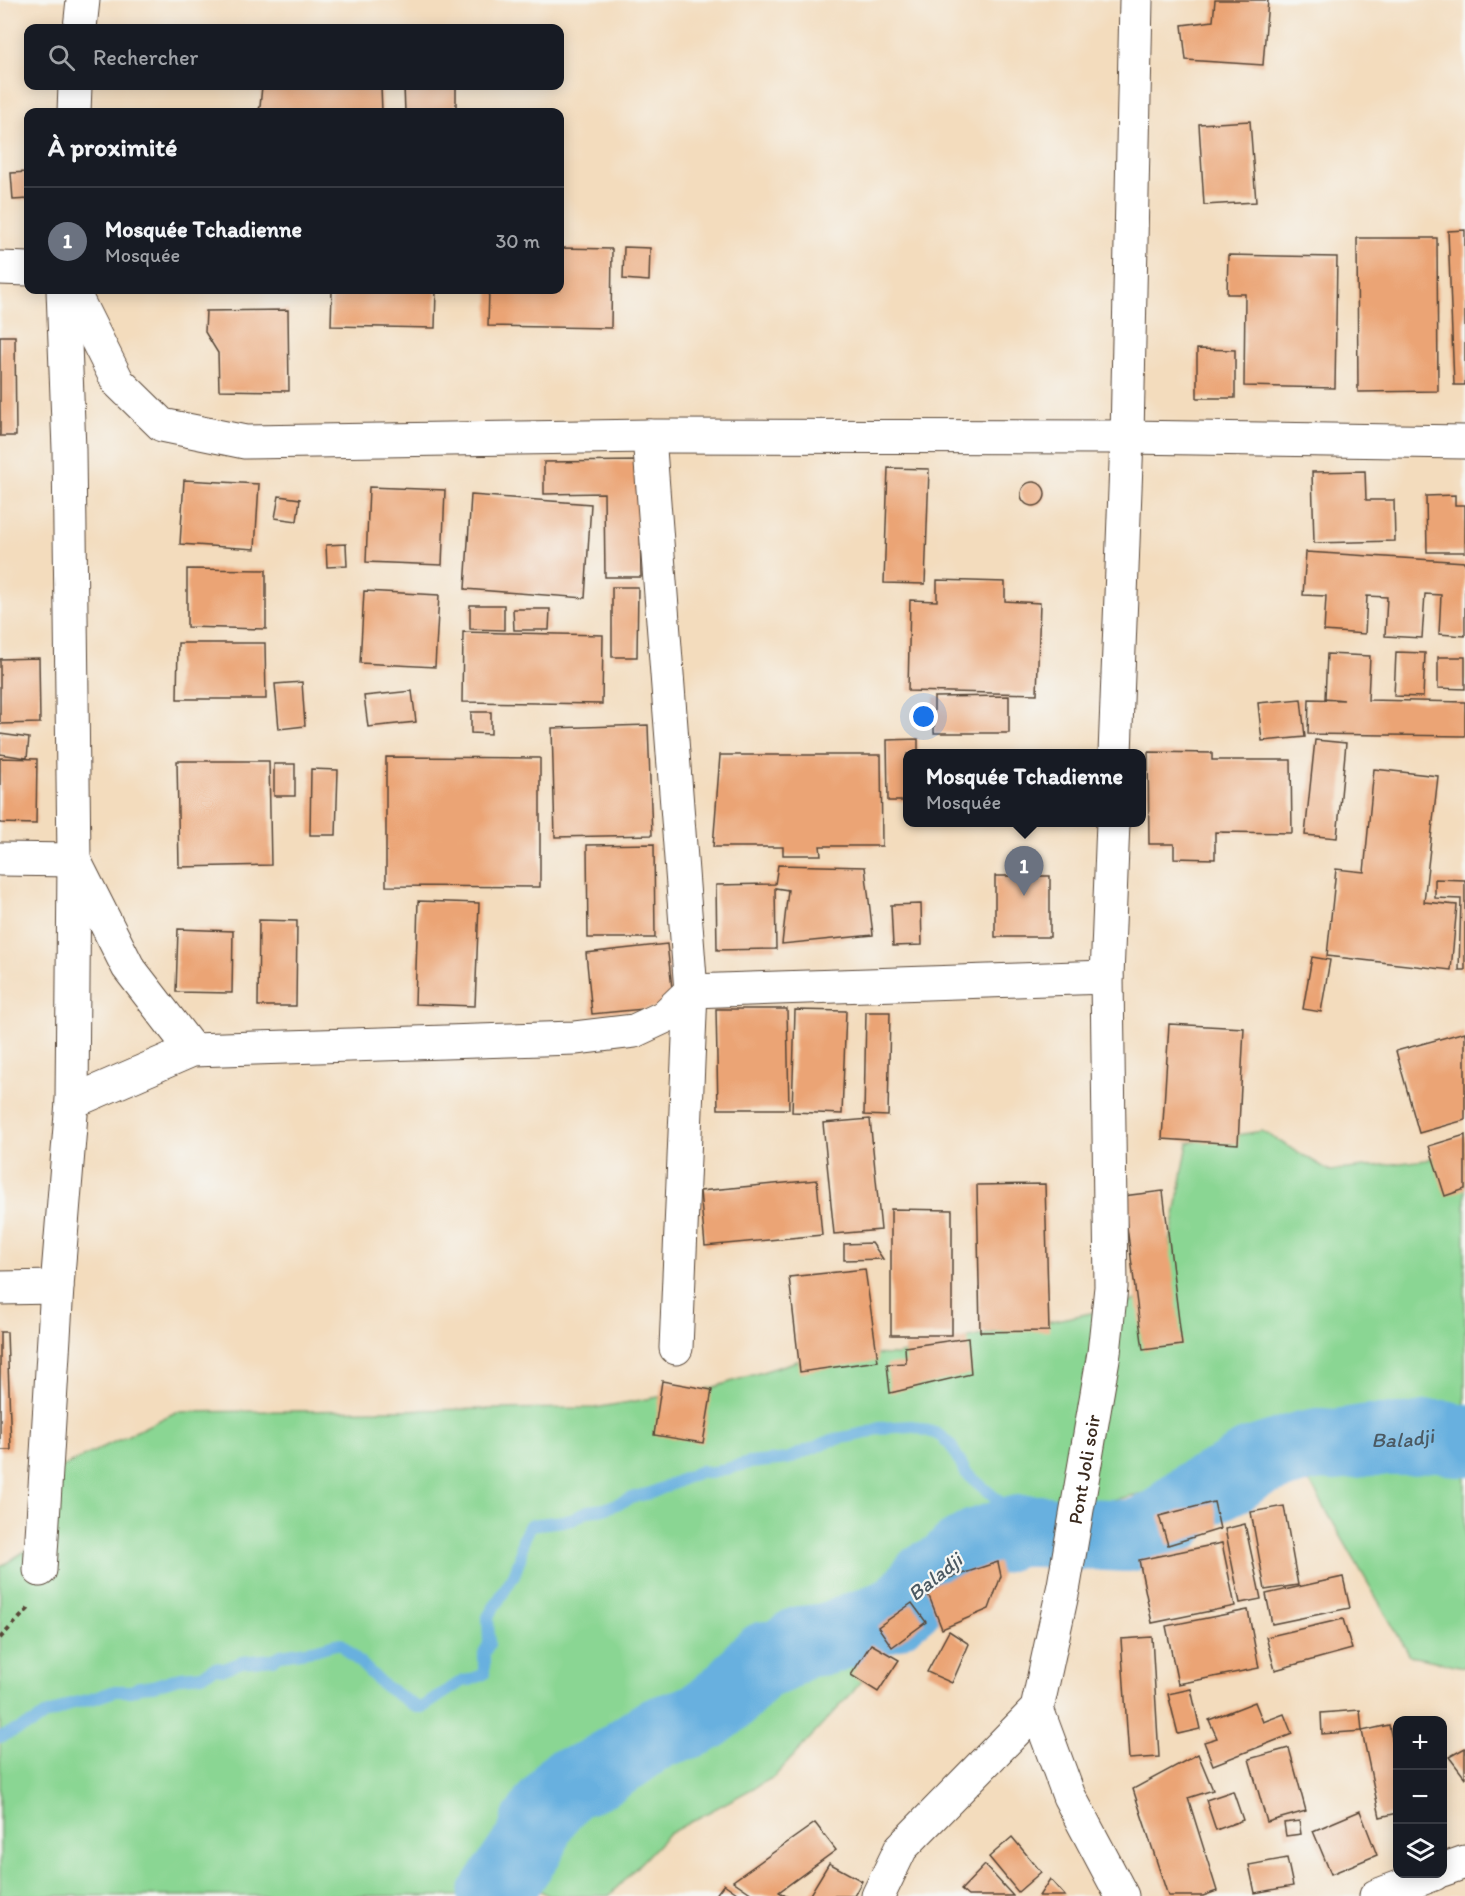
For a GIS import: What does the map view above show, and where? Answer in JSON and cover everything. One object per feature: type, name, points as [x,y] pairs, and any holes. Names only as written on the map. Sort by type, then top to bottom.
[{"type":"street","points":[[81,24],[83,0]]},
{"type":"street","points":[[1115,749],[1127,437],[1136,0]]},
{"type":"street","points":[[74,108],[75,90]]},
{"type":"street","points":[[0,268],[24,268]]},
{"type":"street","points":[[40,1569],[57,1287],[72,1102],[74,860],[69,450],[63,294]]},
{"type":"street","points":[[74,294],[118,382],[162,425],[245,442],[649,436],[1127,437],[1465,442]]},
{"type":"street","points":[[649,436],[691,991],[676,1348]]},
{"type":"street","name":"Pont Joli soir","points":[[1037,1709],[1064,1585],[1104,1353],[1111,1287],[1107,977],[1113,827]]},
{"type":"street","points":[[0,859],[74,860]]},
{"type":"street","points":[[74,860],[128,967],[192,1050]]},
{"type":"street","points":[[72,1102],[192,1050],[575,1038],[634,1032],[664,1017],[691,991],[1107,977]]},
{"type":"street","points":[[0,1288],[57,1287]]},
{"type":"street","points":[[878,1896],[901,1848],[1037,1709],[1069,1796],[1122,1896]]},
{"type":"street","points":[[1447,1869],[1465,1862]]},
{"type":"street","points":[[1377,1896],[1424,1878]]},
{"type":"green space","name":"Baladji","points":[[1262,1131],[1330,1171],[1427,1160],[1465,1142],[1465,1667],[1410,1656],[1293,1453],[1247,1457],[1158,1490],[1012,1522],[919,1606],[852,1693],[774,1777],[668,1834],[609,1896],[549,1896],[529,1884],[516,1896],[0,1896],[0,1567],[30,1548],[60,1468],[176,1412],[595,1408],[711,1388],[823,1353],[896,1355],[1091,1313],[1161,1293],[1188,1143]]},
{"type":"building","points":[[1215,0],[1268,0],[1263,65],[1186,60],[1182,25],[1213,21]]},
{"type":"building","points":[[262,90],[381,90],[382,108],[260,107]]},
{"type":"building","points":[[404,90],[456,90],[456,108],[405,108]]},
{"type":"building","points":[[1250,121],[1256,202],[1204,205],[1199,124]]},
{"type":"building","points":[[24,172],[24,199],[13,200],[11,173]]},
{"type":"building","points":[[1465,230],[1465,385],[1454,385],[1448,231]]},
{"type":"building","points":[[1357,238],[1437,238],[1438,391],[1358,392]]},
{"type":"building","points":[[624,247],[650,248],[649,281],[623,279]]},
{"type":"building","points":[[564,248],[612,249],[611,328],[488,326],[489,294],[564,294]]},
{"type":"building","points":[[1228,255],[1337,257],[1335,388],[1244,386],[1245,294],[1227,294]]},
{"type":"building","points":[[332,294],[436,294],[435,328],[331,326]]},
{"type":"building","points":[[288,310],[289,391],[219,390],[218,353],[205,332],[206,311]]},
{"type":"building","points":[[0,336],[15,336],[16,436],[0,436]]},
{"type":"building","points":[[1197,349],[1235,350],[1235,398],[1197,398]]},
{"type":"building","points":[[639,461],[641,577],[605,577],[604,493],[544,494],[544,462]]},
{"type":"building","points":[[888,468],[929,469],[925,584],[884,583]]},
{"type":"building","points":[[1365,471],[1366,500],[1394,500],[1395,541],[1314,543],[1312,472]]},
{"type":"building","points":[[184,480],[259,484],[255,549],[180,544]]},
{"type":"building","points":[[1033,482],[1041,486],[1045,494],[1041,502],[1033,506],[1025,502],[1021,494],[1025,486]]},
{"type":"building","points":[[369,487],[445,490],[442,565],[366,562]]},
{"type":"building","points":[[471,495],[591,504],[585,598],[465,589]]},
{"type":"building","points":[[1455,495],[1455,505],[1465,505],[1465,552],[1427,552],[1426,496]]},
{"type":"building","points":[[279,496],[300,499],[297,521],[275,518]]},
{"type":"building","points":[[346,544],[347,566],[327,567],[326,545]]},
{"type":"building","points":[[1306,552],[1465,562],[1465,636],[1439,634],[1441,595],[1425,594],[1422,638],[1385,636],[1387,597],[1367,596],[1365,634],[1324,631],[1326,596],[1303,595]]},
{"type":"building","points":[[187,569],[266,570],[266,629],[187,627]]},
{"type":"building","points":[[937,580],[1005,582],[1005,601],[1040,603],[1037,694],[908,691],[910,600],[937,601]]},
{"type":"building","points":[[612,587],[638,587],[637,657],[612,657]]},
{"type":"building","points":[[364,591],[439,595],[435,667],[360,663]]},
{"type":"building","points":[[470,605],[504,605],[504,630],[470,629]]},
{"type":"building","points":[[513,609],[550,609],[549,630],[514,630]]},
{"type":"building","points":[[463,632],[603,635],[602,704],[462,702]]},
{"type":"building","points":[[178,643],[265,643],[266,699],[177,699]]},
{"type":"building","points":[[1396,652],[1425,653],[1423,697],[1394,696]]},
{"type":"building","points":[[1327,654],[1370,656],[1368,700],[1465,702],[1465,736],[1308,734],[1309,699],[1344,700],[1325,698]]},
{"type":"building","points":[[1438,657],[1465,657],[1465,689],[1438,688]]},
{"type":"building","points":[[39,658],[40,723],[0,724],[0,659]]},
{"type":"building","points":[[302,682],[305,726],[279,729],[275,684]]},
{"type":"building","points":[[412,691],[416,722],[368,727],[364,696]]},
{"type":"building","points":[[1009,696],[1009,733],[934,733],[934,697]]},
{"type":"building","points":[[1301,699],[1305,737],[1262,741],[1258,703]]},
{"type":"building","points":[[471,712],[491,712],[491,734],[471,733]]},
{"type":"building","points":[[648,725],[652,835],[555,837],[552,728]]},
{"type":"building","points":[[0,734],[29,738],[27,758],[0,754]]},
{"type":"building","points":[[918,739],[918,749],[903,749],[903,801],[888,801],[887,740]]},
{"type":"building","points":[[1315,740],[1346,743],[1337,838],[1305,835]]},
{"type":"building","points":[[1148,752],[1212,753],[1212,760],[1291,760],[1292,833],[1215,832],[1215,859],[1174,858],[1174,844],[1149,844]]},
{"type":"building","points":[[720,755],[881,755],[882,846],[820,846],[821,855],[783,855],[783,847],[713,847]]},
{"type":"building","points":[[386,757],[540,758],[540,887],[386,886]]},
{"type":"building","points":[[0,758],[37,759],[36,824],[0,823]]},
{"type":"building","points":[[177,761],[269,761],[271,865],[179,867]]},
{"type":"building","points":[[274,764],[295,764],[295,796],[274,796]]},
{"type":"building","points":[[311,769],[338,770],[336,835],[310,835]]},
{"type":"building","points":[[1374,769],[1438,776],[1424,902],[1457,905],[1451,970],[1327,956],[1336,869],[1364,872]]},
{"type":"building","points":[[654,844],[655,938],[588,938],[587,845]]},
{"type":"building","points":[[778,865],[865,867],[873,935],[782,944],[788,890],[775,888],[776,949],[717,950],[716,885],[775,884]]},
{"type":"building","points":[[995,876],[1050,876],[1050,937],[995,937]]},
{"type":"building","points":[[1435,879],[1465,880],[1465,970],[1459,970],[1461,899],[1435,898]]},
{"type":"building","points":[[418,901],[479,903],[475,1006],[415,1004]]},
{"type":"building","points":[[921,904],[922,945],[893,946],[891,905]]},
{"type":"building","points":[[259,920],[297,921],[296,1006],[258,1006]]},
{"type":"building","points":[[178,929],[233,931],[232,993],[176,992]]},
{"type":"building","points":[[667,944],[674,1006],[592,1014],[586,953]]},
{"type":"building","points":[[1312,957],[1330,960],[1321,1012],[1303,1009]]},
{"type":"building","points":[[716,1009],[787,1009],[789,1109],[718,1109]]},
{"type":"building","points":[[795,1010],[846,1011],[842,1114],[792,1112]]},
{"type":"building","points":[[866,1012],[890,1012],[888,1116],[864,1115]]},
{"type":"building","points":[[1169,1024],[1244,1028],[1238,1144],[1162,1139]]},
{"type":"building","points":[[1465,1032],[1465,1120],[1419,1133],[1396,1051]]},
{"type":"building","points":[[870,1119],[881,1230],[834,1234],[823,1123]]},
{"type":"building","points":[[1465,1135],[1465,1189],[1445,1196],[1429,1146]]},
{"type":"building","points":[[817,1180],[822,1235],[705,1246],[700,1191]]},
{"type":"building","points":[[1045,1184],[1049,1331],[980,1332],[977,1185]]},
{"type":"building","points":[[1163,1191],[1182,1345],[1143,1350],[1123,1196]]},
{"type":"building","points":[[891,1209],[952,1210],[952,1335],[891,1335]]},
{"type":"building","points":[[872,1243],[883,1259],[844,1260],[844,1244]]},
{"type":"building","points":[[865,1269],[878,1361],[800,1372],[789,1277]]},
{"type":"building","points":[[0,1332],[7,1332],[11,1450],[0,1450]]},
{"type":"building","points":[[968,1338],[971,1374],[890,1393],[887,1364],[906,1363],[905,1347]]},
{"type":"building","points":[[662,1381],[712,1390],[703,1443],[654,1435]]},
{"type":"building","points":[[1214,1502],[1220,1529],[1168,1545],[1159,1516]]},
{"type":"building","points":[[1284,1506],[1298,1585],[1265,1590],[1251,1512]]},
{"type":"building","points":[[1245,1524],[1261,1599],[1240,1603],[1225,1529]]},
{"type":"building","points":[[1222,1543],[1235,1606],[1152,1623],[1139,1560]]},
{"type":"building","points":[[998,1562],[1001,1576],[989,1609],[942,1629],[925,1586]]},
{"type":"building","points":[[1343,1577],[1350,1608],[1272,1624],[1266,1594]]},
{"type":"building","points":[[912,1603],[926,1622],[892,1647],[878,1627]]},
{"type":"building","points":[[1248,1610],[1259,1668],[1178,1684],[1166,1626]]},
{"type":"building","points":[[1343,1619],[1352,1649],[1275,1670],[1266,1637]]},
{"type":"building","points":[[949,1631],[969,1644],[952,1683],[927,1672]]},
{"type":"building","points":[[1152,1637],[1159,1757],[1129,1759],[1121,1639]]},
{"type":"building","points":[[871,1644],[899,1660],[878,1692],[851,1675]]},
{"type":"building","points":[[1191,1689],[1200,1729],[1178,1734],[1168,1694]]},
{"type":"building","points":[[1255,1702],[1263,1722],[1284,1714],[1292,1734],[1213,1765],[1204,1742],[1217,1738],[1209,1720]]},
{"type":"building","points":[[1360,1710],[1362,1731],[1322,1734],[1321,1713]]},
{"type":"building","points":[[1389,1725],[1393,1743],[1393,1814],[1380,1817],[1362,1731]]},
{"type":"building","points":[[1289,1748],[1306,1811],[1267,1822],[1249,1759]]},
{"type":"building","points":[[1465,1748],[1465,1778],[1449,1757]]},
{"type":"building","points":[[1198,1754],[1213,1790],[1188,1798],[1217,1891],[1203,1896],[1168,1896],[1133,1789]]},
{"type":"building","points":[[1233,1791],[1243,1820],[1216,1830],[1206,1800]]},
{"type":"building","points":[[1360,1811],[1377,1855],[1331,1874],[1313,1831]]},
{"type":"building","points":[[1299,1821],[1301,1834],[1286,1836],[1284,1823]]},
{"type":"building","points":[[815,1823],[836,1850],[779,1892],[786,1896],[755,1896],[733,1881]]},
{"type":"building","points":[[1012,1837],[1041,1872],[1018,1892],[989,1857]]},
{"type":"building","points":[[1287,1858],[1293,1886],[1255,1893],[1249,1865]]},
{"type":"building","points":[[829,1863],[862,1881],[854,1896],[809,1896]]},
{"type":"building","points":[[985,1865],[1013,1896],[968,1896],[961,1890]]},
{"type":"building","points":[[1050,1879],[1065,1896],[1039,1896]]},
{"type":"building","points":[[724,1884],[741,1896],[715,1896]]},
{"type":"waterway","points":[[0,1737],[34,1723],[45,1715],[70,1704],[115,1691],[132,1691],[139,1687],[153,1686],[181,1677],[202,1675],[215,1668],[224,1669],[242,1662],[273,1659],[281,1655],[340,1643],[383,1685],[416,1707],[423,1707],[462,1681],[484,1674],[484,1653],[489,1644],[488,1617],[514,1575],[520,1559],[523,1539],[530,1525],[572,1520],[588,1511],[604,1509],[651,1493],[701,1471],[711,1473],[749,1463],[787,1459],[832,1440],[879,1428],[912,1426],[942,1437],[951,1446],[966,1473],[1000,1502],[1002,1511],[1018,1531]]},
{"type":"waterway","name":"Baladji","points":[[494,1896],[532,1840],[536,1826],[546,1810],[566,1784],[579,1781],[602,1770],[654,1735],[703,1717],[729,1695],[766,1657],[775,1659],[801,1642],[826,1639],[893,1614],[908,1602],[928,1577],[945,1569],[960,1555],[978,1544],[1018,1531],[1041,1531],[1071,1536],[1087,1534],[1126,1536],[1142,1533],[1173,1518],[1181,1507],[1200,1493],[1235,1476],[1251,1464],[1303,1447],[1369,1440],[1406,1440],[1431,1436],[1444,1436],[1458,1441],[1465,1440]]},
{"type":"place","name":"Mosquée Tchadienne","points":[[1024,896]]}]
